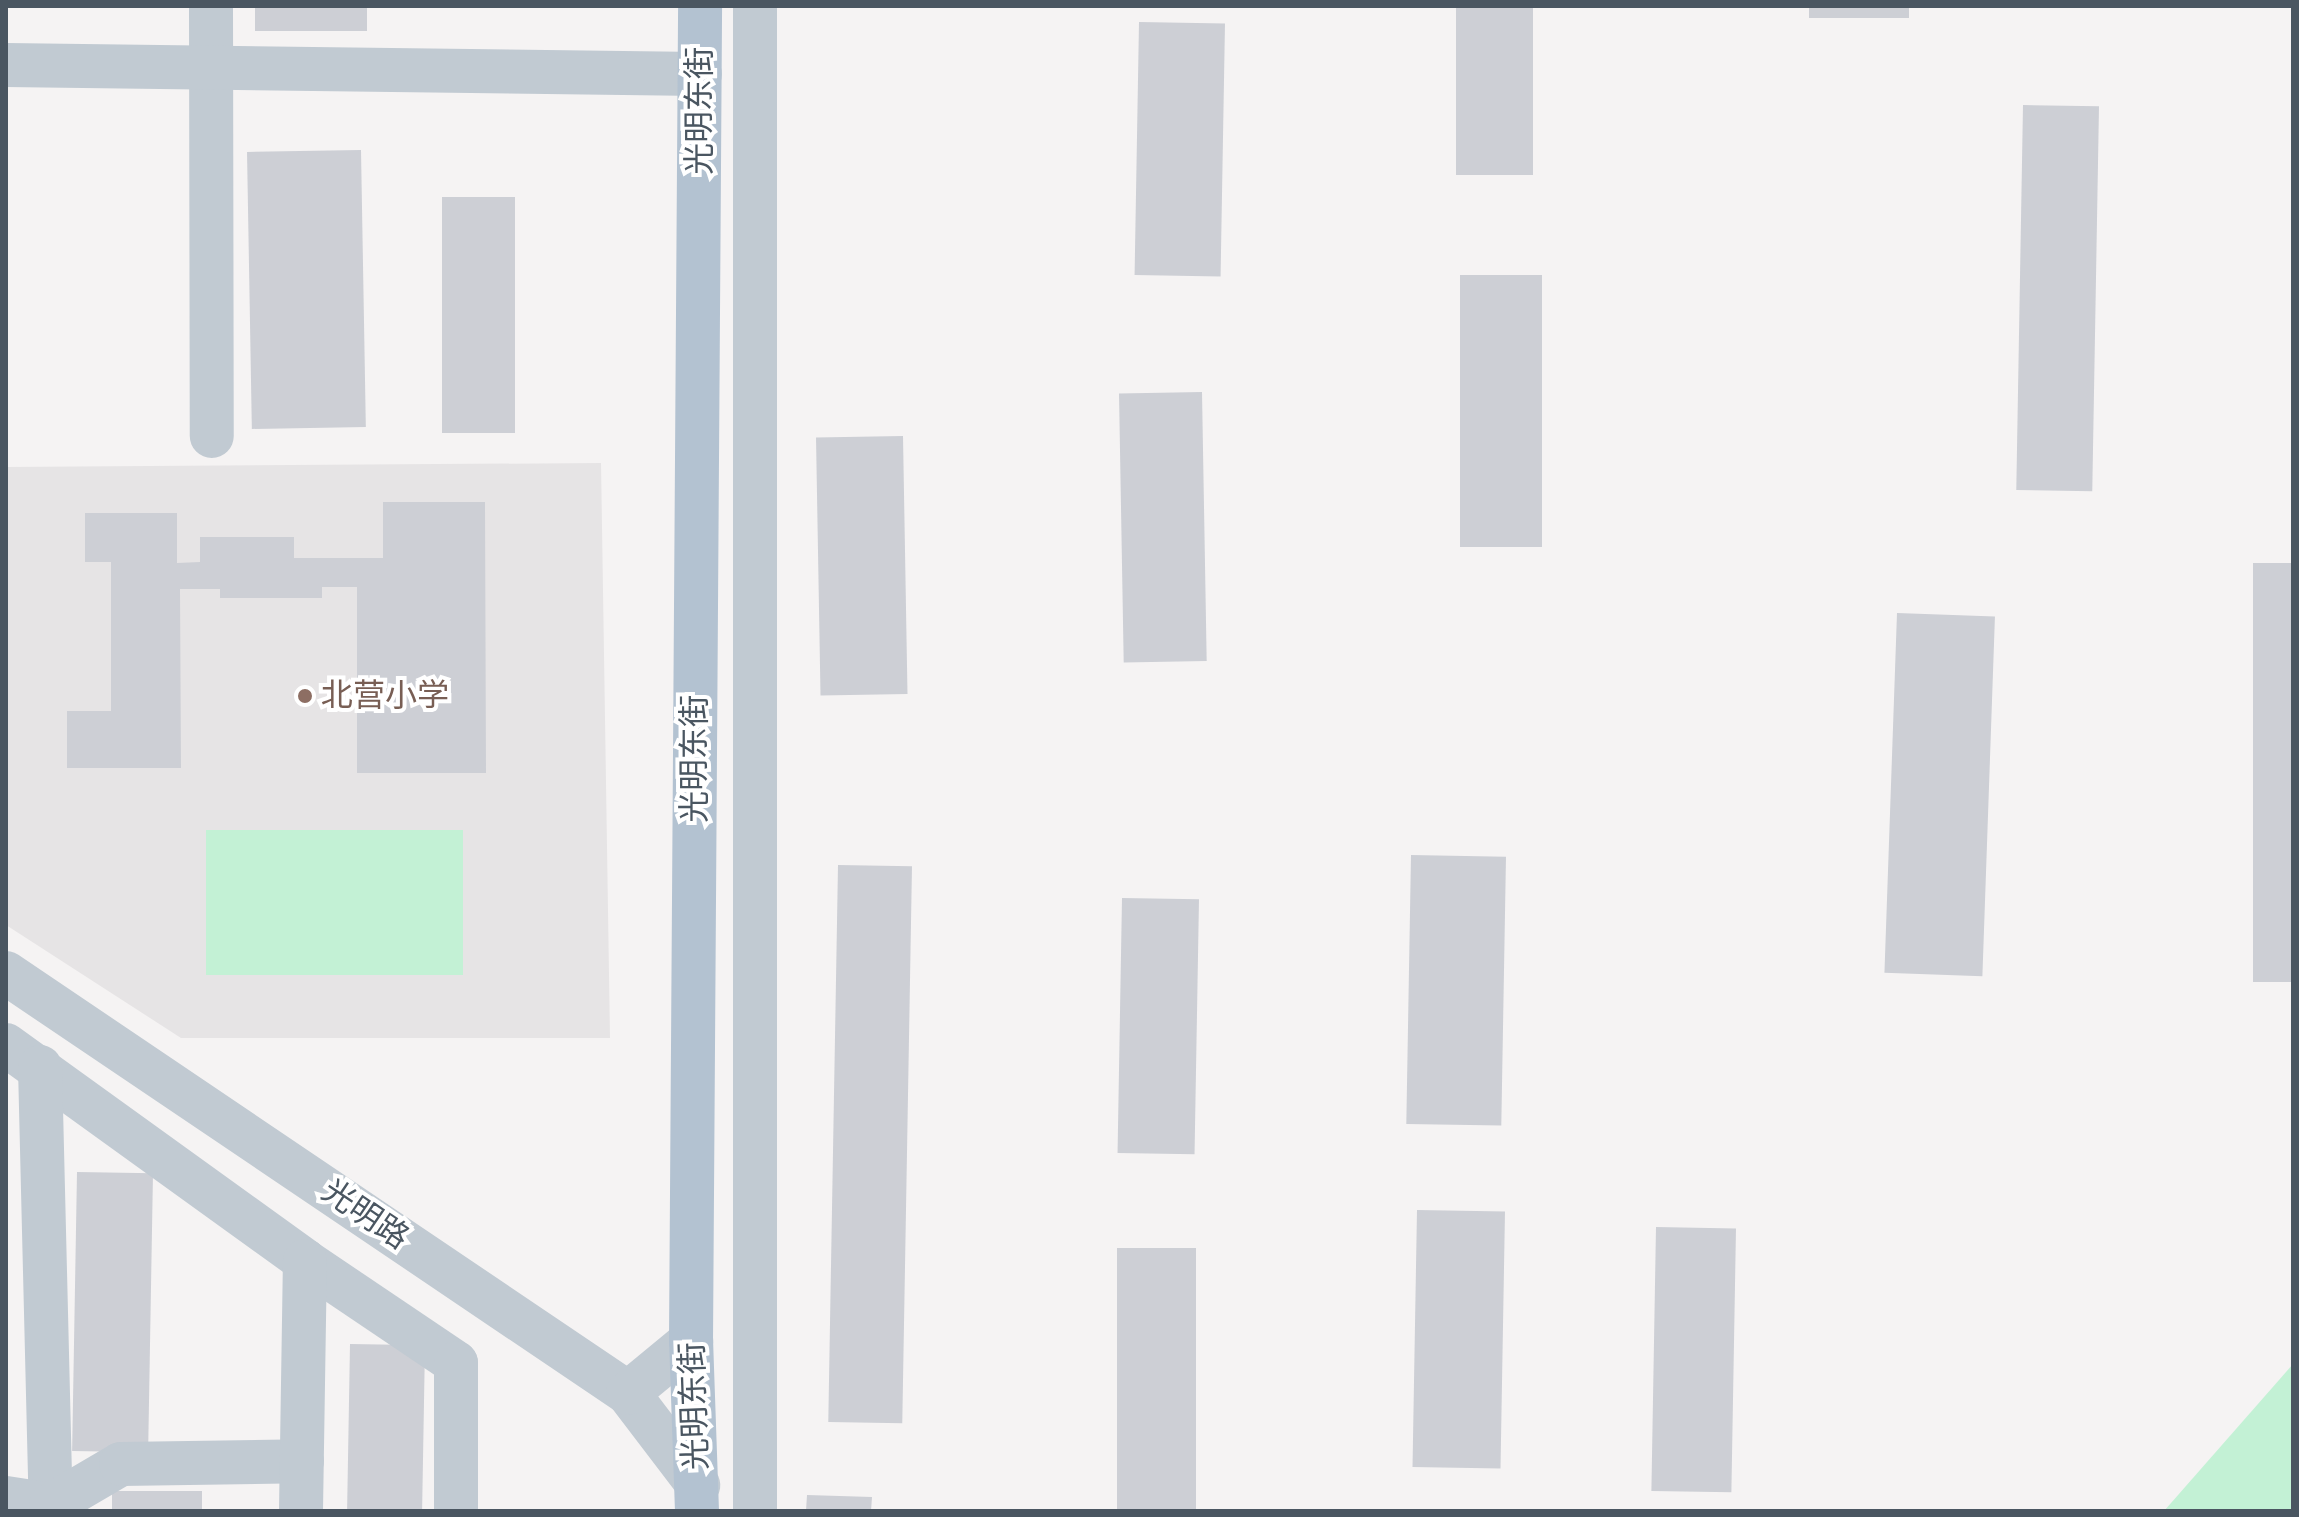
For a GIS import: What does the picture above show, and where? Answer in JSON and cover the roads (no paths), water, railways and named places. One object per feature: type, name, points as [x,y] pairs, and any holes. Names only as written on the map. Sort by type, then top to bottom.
[{"type":"main road","name":"光明东街","points":[[698,1498],[691,1341],[700,6]]},
{"type":"street","points":[[211,6],[212,436]]},
{"type":"street","points":[[755,6],[755,1511]]},
{"type":"street","points":[[6,65],[700,74]]},
{"type":"street","name":"光明路","points":[[6,973],[628,1393],[698,1498]]},
{"type":"street","points":[[23,1056],[305,1261],[456,1363],[456,1511]]},
{"type":"street","points":[[23,1056],[51,1508]]},
{"type":"street","points":[[301,1511],[305,1261]]},
{"type":"street","points":[[628,1393],[691,1341]]},
{"type":"street","points":[[6,1498],[51,1508],[121,1464],[302,1461]]},
{"type":"place","name":"北营小学","points":[[305,696]]}]
